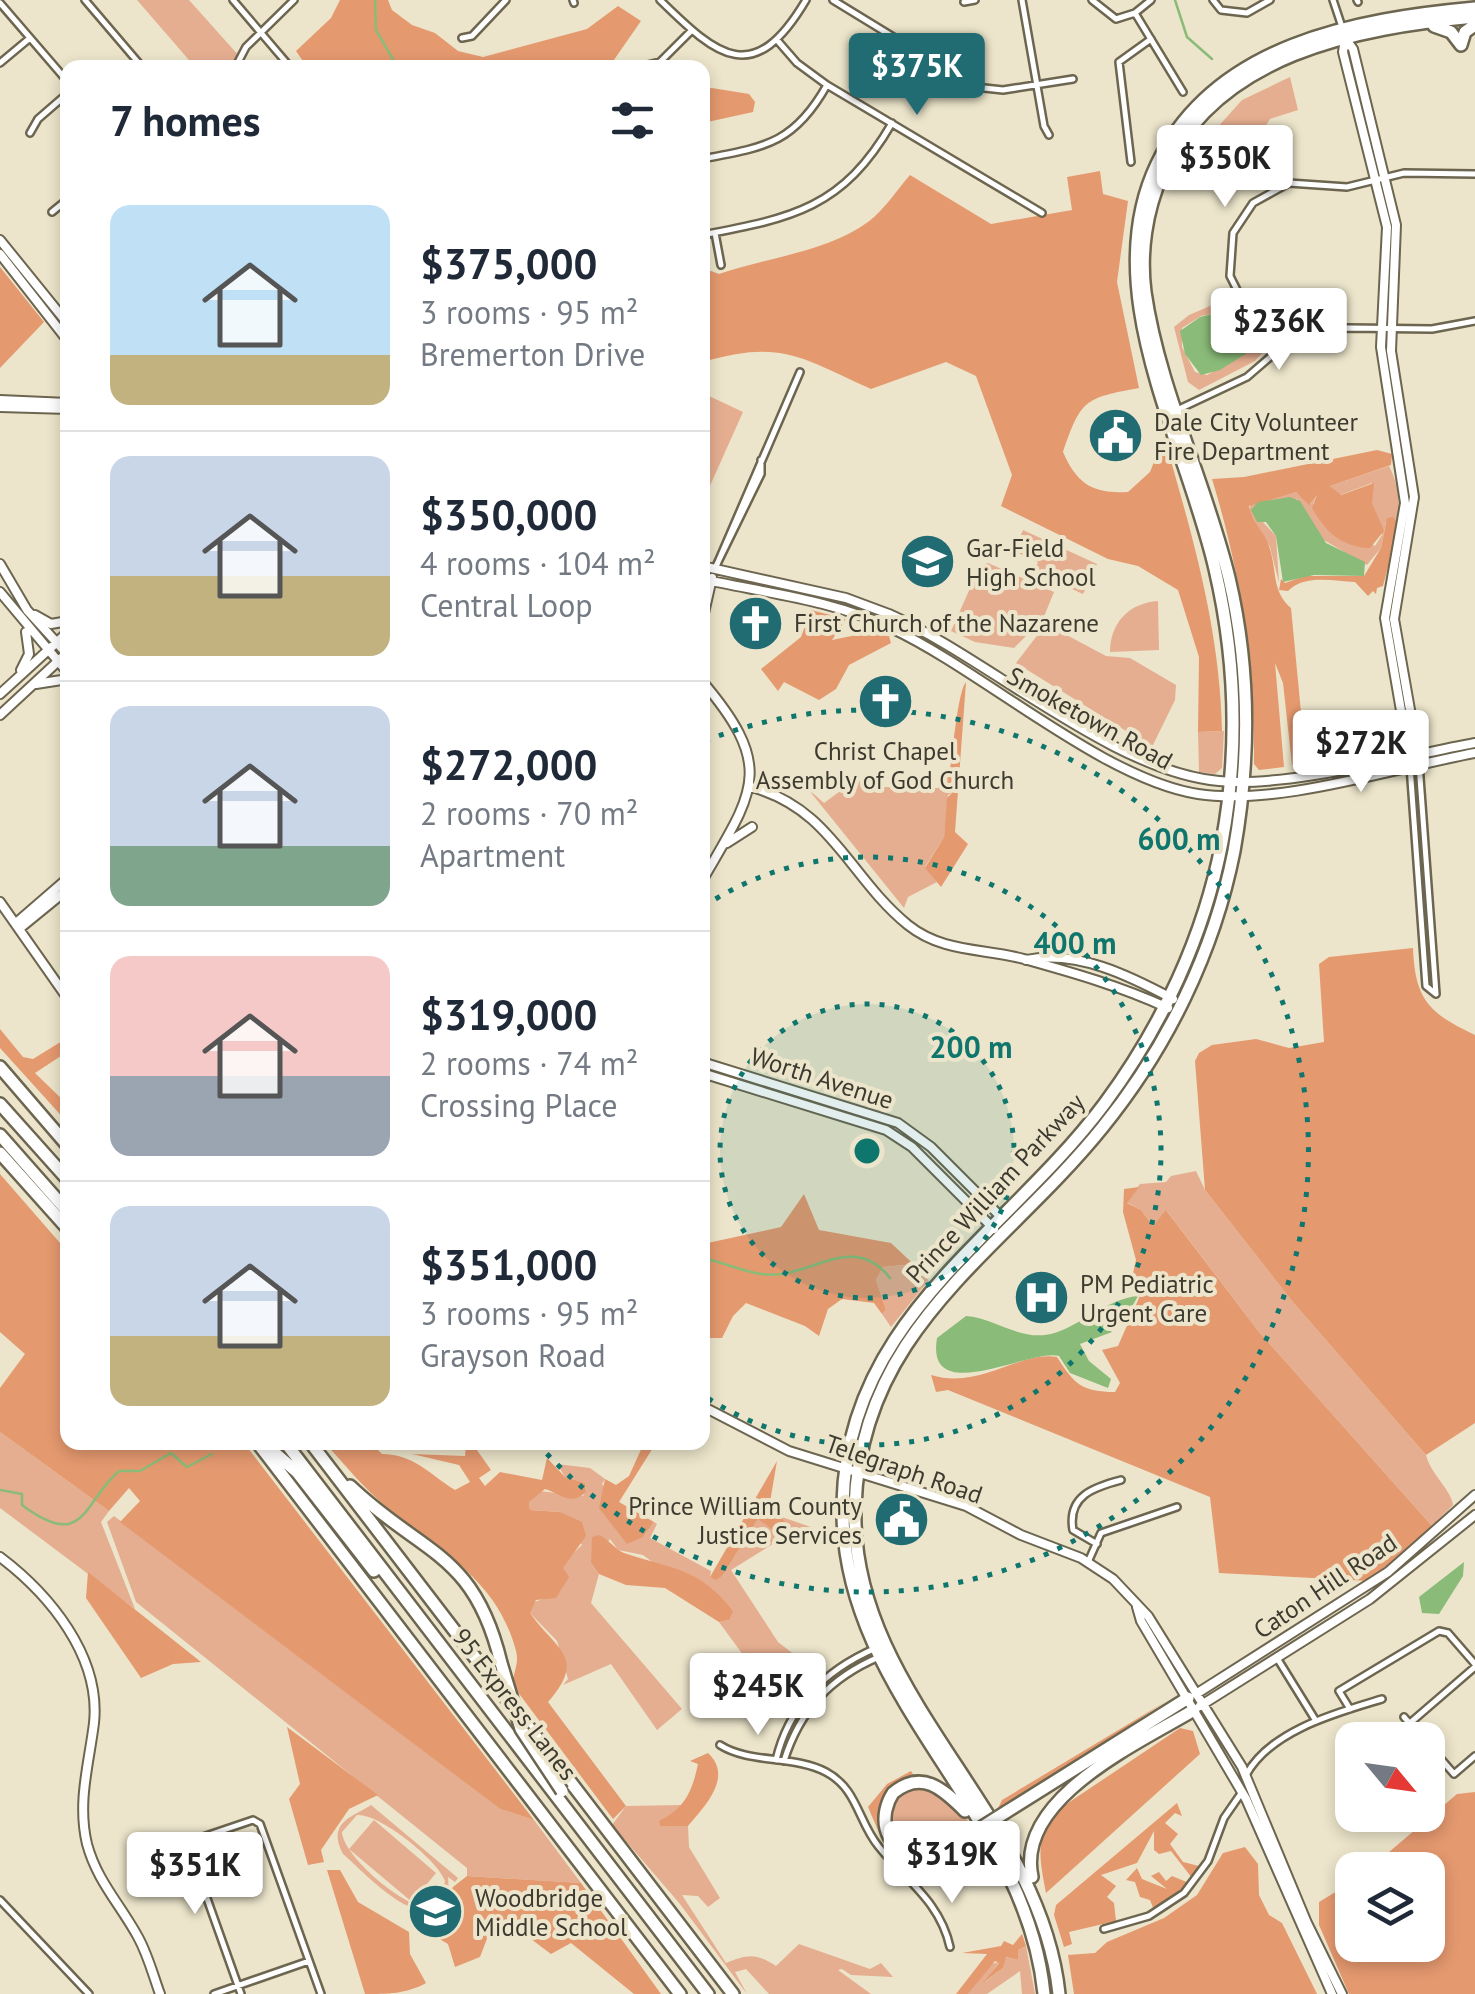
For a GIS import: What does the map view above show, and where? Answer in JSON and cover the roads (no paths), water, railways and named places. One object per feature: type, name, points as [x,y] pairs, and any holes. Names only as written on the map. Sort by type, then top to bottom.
[{"type":"highway","name":"Prince William Parkway","points":[[1044,1994],[1030,1926],[1010,1875],[880,1651],[847,1567],[842,1519],[851,1471],[875,1402],[904,1343],[1001,1226],[1109,1119],[1173,1005],[1221,905],[1237,782],[1244,687],[1235,608],[1174,411],[1142,324],[1135,281],[1137,228],[1156,164],[1192,110],[1237,72],[1275,52],[1475,8]]},
{"type":"highway","name":"Prince William Parkway","points":[[1344,34],[1475,17]]},
{"type":"highway","points":[[1420,23],[1448,29],[1461,45],[1464,34],[1475,24]]},
{"type":"highway","points":[[0,1069],[60,1137]]},
{"type":"highway","points":[[0,1104],[60,1171]]},
{"type":"highway","points":[[0,1135],[60,1215]]},
{"type":"highway","points":[[0,1153],[60,1217]]},
{"type":"highway","points":[[266,1450],[680,1994]]},
{"type":"highway","points":[[269,1450],[307,1485],[450,1657]]},
{"type":"highway","name":"95 Express Lanes","points":[[291,1450],[708,1994]]},
{"type":"highway","points":[[316,1450],[733,1994]]},
{"type":"highway","points":[[322,1458],[365,1498],[457,1568],[484,1610],[521,1729],[665,1938]]},
{"type":"highway","name":"Prince William Parkway","points":[[880,1651],[1011,1849],[1045,1925],[1059,1994]]},
{"type":"highway","points":[[984,1832],[952,1798],[929,1782],[903,1785],[886,1804],[888,1834],[907,1851],[930,1851],[968,1836],[1006,1812],[1196,1701]]},
{"type":"highway","points":[[1045,1925],[1029,1860],[1032,1838],[1043,1816],[1096,1772],[1196,1701]]},
{"type":"highway","points":[[591,1878],[670,1994]]},
{"type":"highway","points":[[1030,1926],[1036,1994]]},
{"type":"main road","points":[[1344,34],[1343,52],[1381,178],[1388,245],[1386,328],[1404,466],[1404,520],[1390,603],[1405,728],[1413,754]]},
{"type":"main road","points":[[0,240],[60,314]]},
{"type":"main road","points":[[0,254],[60,331]]},
{"type":"main road","points":[[0,403],[60,408]]},
{"type":"main road","points":[[0,564],[27,610],[60,646]]},
{"type":"main road","name":"Smoketown Road","points":[[710,568],[846,598],[923,630],[1141,760],[1185,776],[1237,782],[1475,743]]},
{"type":"main road","points":[[710,575],[714,569]]},
{"type":"main road","name":"Smoketown Road","points":[[710,581],[835,608],[916,641],[1143,777],[1186,791],[1235,796],[1475,754]]},
{"type":"main road","points":[[0,592],[60,666]]},
{"type":"main road","points":[[1390,603],[1414,765]]},
{"type":"main road","points":[[27,610],[52,624],[60,623]]},
{"type":"main road","points":[[12,683],[29,654],[22,623]]},
{"type":"main road","points":[[916,641],[923,630]]},
{"type":"main road","points":[[0,694],[60,639]]},
{"type":"main road","points":[[0,715],[60,659]]},
{"type":"main road","points":[[32,685],[60,678]]},
{"type":"main road","points":[[710,692],[740,734],[749,758],[751,787],[710,868]]},
{"type":"main road","points":[[1384,760],[1400,744],[1405,728]]},
{"type":"main road","points":[[751,787],[785,797],[807,812],[914,929],[955,948],[1104,968],[1173,1005]]},
{"type":"main road","points":[[723,846],[752,827]]},
{"type":"main road","points":[[18,926],[60,886]]},
{"type":"main road","points":[[18,926],[60,895]]},
{"type":"main road","points":[[0,902],[60,987]]},
{"type":"main road","name":"Worth Avenue","points":[[710,1064],[898,1123],[931,1147],[1001,1226]]},
{"type":"main road","name":"Worth Avenue","points":[[710,1076],[886,1130],[908,1144],[1001,1226]]},
{"type":"main road","name":"Telegraph Road","points":[[710,1410],[768,1442],[960,1503],[1021,1536],[1088,1562],[1113,1579],[1137,1607],[1141,1621],[1236,1756],[1332,1994]]},
{"type":"main road","name":"Caton Hill Road","points":[[1196,1701],[1388,1572],[1475,1495]]},
{"type":"main road","name":"Caton Hill Road","points":[[1196,1701],[1276,1658],[1386,1588],[1474,1517]]},
{"type":"main road","points":[[0,1556],[38,1588],[82,1656],[95,1713],[84,1788],[88,1847],[105,1890],[138,1938],[160,1994]]},
{"type":"main road","name":"Telegraph Road","points":[[1196,1701],[1252,1811],[1262,1823],[1342,1994]]},
{"type":"street","points":[[85,0],[136,60]]},
{"type":"street","points":[[233,0],[284,60]]},
{"type":"street","points":[[240,60],[261,32],[294,0]]},
{"type":"street","points":[[462,38],[472,36],[506,0]]},
{"type":"street","points":[[660,0],[710,47],[733,54],[758,52],[777,40],[806,0]]},
{"type":"street","points":[[834,0],[967,84],[994,91],[1073,79]]},
{"type":"street","points":[[964,2],[975,0]]},
{"type":"street","points":[[1022,0],[1036,85],[1050,135]]},
{"type":"street","points":[[1092,0],[1112,18],[1135,13],[1151,0]]},
{"type":"street","points":[[1213,0],[1222,10],[1243,14],[1270,0]]},
{"type":"street","points":[[1333,0],[1344,34]]},
{"type":"street","points":[[0,3],[60,73]]},
{"type":"street","points":[[1135,13],[1183,92]]},
{"type":"street","points":[[662,60],[691,31]]},
{"type":"street","points":[[0,64],[30,38]]},
{"type":"street","points":[[1131,162],[1119,62],[1151,39]]},
{"type":"street","points":[[777,40],[827,85],[1042,213]]},
{"type":"street","points":[[710,157],[755,149],[785,136],[808,115],[827,85]]},
{"type":"street","points":[[30,134],[38,119],[60,100]]},
{"type":"street","points":[[710,234],[782,220],[833,196],[865,166],[892,123]]},
{"type":"street","points":[[1287,344],[1247,310],[1232,284],[1228,258],[1237,224],[1260,197],[1284,184],[1347,187],[1414,172],[1475,174]]},
{"type":"street","points":[[52,212],[60,206]]},
{"type":"street","points":[[715,233],[721,265]]},
{"type":"street","points":[[1174,411],[1246,378],[1287,344],[1318,330],[1432,329],[1475,321]]},
{"type":"street","points":[[714,569],[800,372]]},
{"type":"street","points":[[1414,765],[1436,994],[1426,986],[1414,765]]},
{"type":"street","points":[[1097,1544],[1074,1530],[1072,1520],[1080,1497],[1091,1488],[1121,1480]]},
{"type":"street","points":[[1464,1507],[1474,1517]]},
{"type":"street","points":[[1088,1562],[1100,1534],[1177,1508]]},
{"type":"street","points":[[1350,1709],[1339,1692],[1439,1631],[1448,1632],[1475,1666],[1412,1722]]},
{"type":"street","points":[[776,1760],[787,1726],[808,1694],[834,1670],[880,1651]]},
{"type":"street","points":[[784,1761],[796,1728],[820,1694],[880,1651]]},
{"type":"street","points":[[1276,1658],[1316,1720]]},
{"type":"street","points":[[1246,1775],[1260,1756],[1316,1720],[1382,1699]]},
{"type":"street","points":[[1404,1717],[1408,1722]]},
{"type":"street","points":[[720,1745],[825,1771],[849,1791],[877,1845],[902,1868],[933,1908],[950,1947]]},
{"type":"street","points":[[1236,1756],[1260,1756]]},
{"type":"street","points":[[1445,1764],[1454,1774],[1475,1756]]},
{"type":"street","points":[[1104,1929],[1153,1914],[1184,1893],[1208,1861],[1242,1792]]},
{"type":"street","points":[[1231,1809],[1252,1811]]},
{"type":"street","points":[[242,1994],[190,1851],[191,1843],[253,1820],[260,1824],[322,1994]]},
{"type":"street","points":[[0,1900],[88,1994]]},
{"type":"street","points":[[0,1916],[8,1908]]},
{"type":"street","points":[[214,1994],[310,1961]]},
{"type":"waterway","points":[[375,0],[376,30],[393,60]]},
{"type":"waterway","points":[[1175,0],[1187,37],[1212,59]]},
{"type":"waterway","points":[[1241,323],[1245,320]]},
{"type":"waterway","points":[[710,1260],[773,1275],[852,1257],[878,1266],[890,1278]]},
{"type":"waterway","points":[[0,1490],[22,1494],[22,1505],[43,1518],[59,1524],[71,1523],[80,1518],[119,1471],[140,1471],[171,1453],[187,1467],[212,1454]]},
{"type":"place","name":"Dale City Volunteer Fire Department","points":[[1115,436]]},
{"type":"place","name":"Gar-Field High School","points":[[927,562]]},
{"type":"place","name":"First Church of the Nazarene","points":[[755,623]]},
{"type":"place","name":"Christ Chapel Assembly of God Church","points":[[885,702]]},
{"type":"place","name":"PM Pediatric Urgent Care","points":[[1041,1298]]},
{"type":"place","name":"Prince William County Justice Services","points":[[901,1520]]},
{"type":"place","name":"Woodbridge Middle School","points":[[436,1912]]}]
